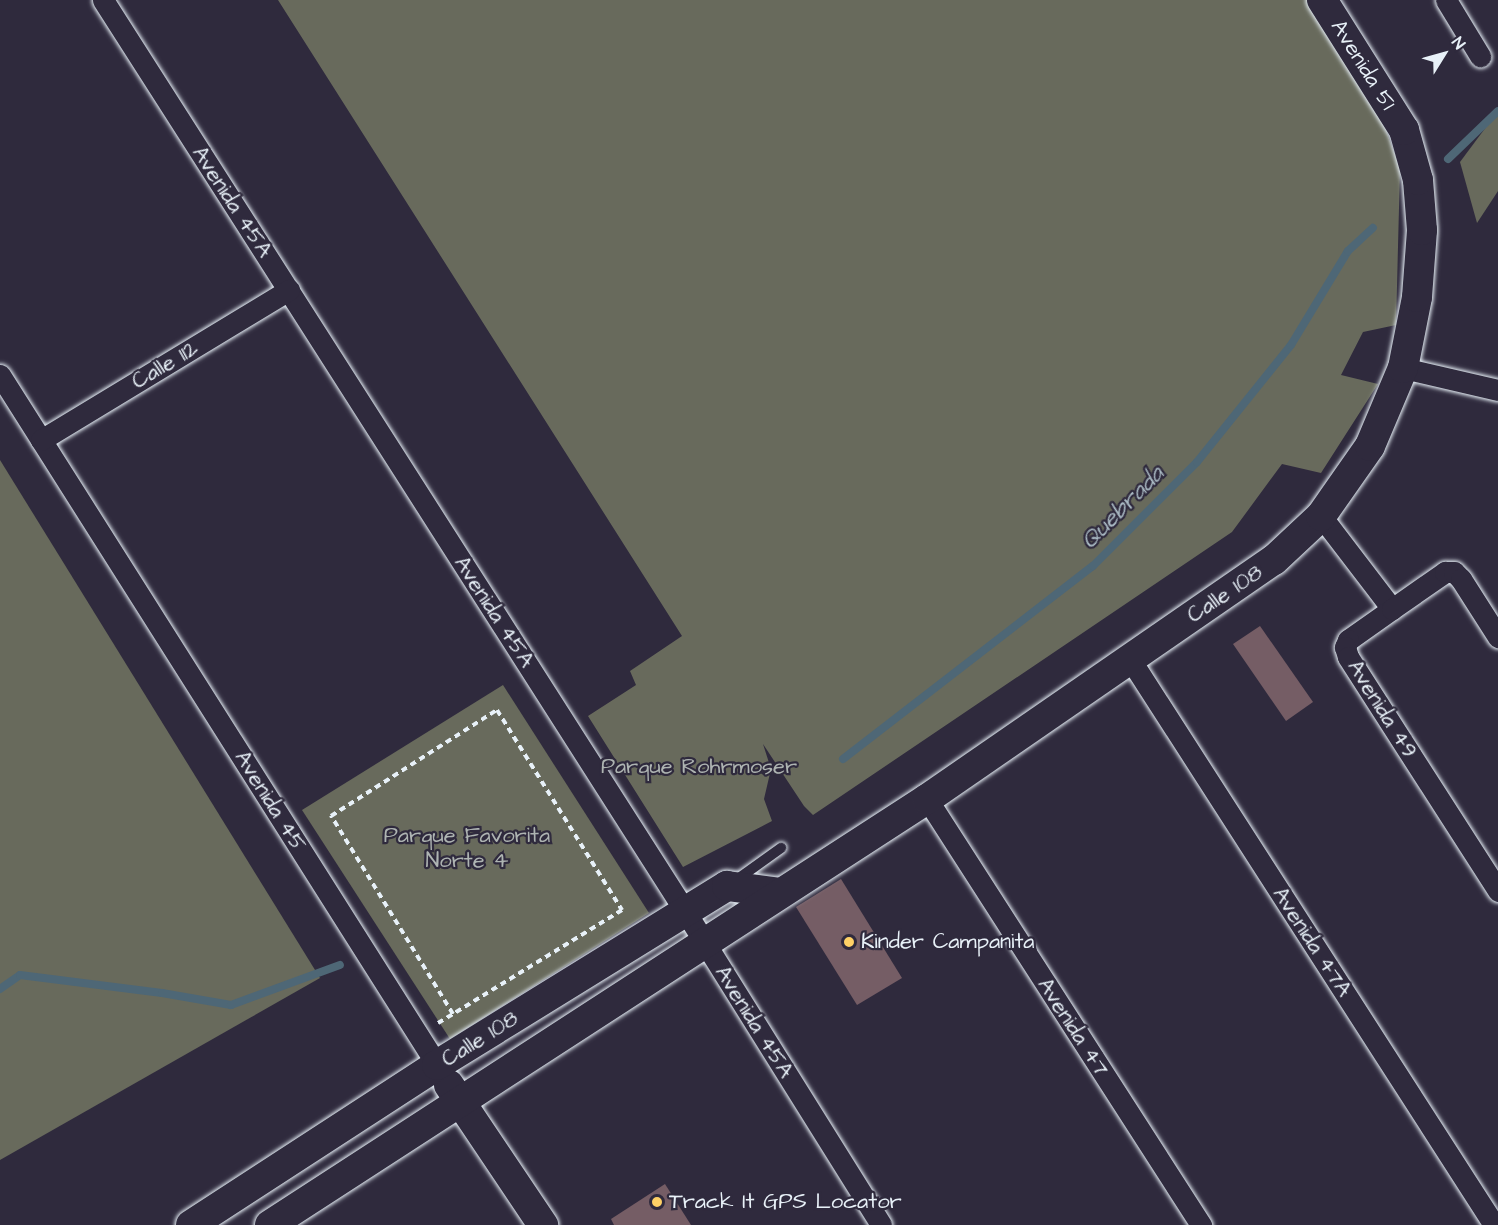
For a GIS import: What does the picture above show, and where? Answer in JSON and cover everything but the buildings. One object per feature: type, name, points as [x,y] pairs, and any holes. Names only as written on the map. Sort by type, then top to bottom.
[{"type":"main road","name":"Avenida 51","points":[[1322,0],[1404,130]]},
{"type":"main road","name":"Calle 108","points":[[270,1225],[927,799],[1274,560],[1321,516],[1370,446],[1403,368],[1417,297],[1422,230],[1418,180],[1404,130]]},
{"type":"main road","name":"Calle 108","points":[[191,1225],[436,1065],[727,886]]},
{"type":"main road","points":[[727,886],[780,893]]},
{"type":"main road","name":"Avenida 45","points":[[436,1065],[543,1225]]},
{"type":"street","name":"Avenida 45A","points":[[104,0],[686,911],[882,1225]]},
{"type":"street","points":[[1446,0],[1480,56]]},
{"type":"street","name":"Calle 112","points":[[41,440],[289,290]]},
{"type":"street","points":[[1403,368],[1498,390]]},
{"type":"street","name":"Avenida 45","points":[[0,375],[436,1065]]},
{"type":"street","points":[[1321,516],[1392,609],[1445,572],[1454,573],[1461,579],[1498,637]]},
{"type":"street","name":"Avenida 49","points":[[1392,609],[1348,640],[1345,647],[1348,657],[1498,891]]},
{"type":"street","name":"Avenida 47A","points":[[1130,659],[1494,1225]]},
{"type":"street","name":"Avenida 47","points":[[927,799],[1201,1225]]},
{"type":"lane","points":[[727,886],[781,849]]},
{"type":"path","points":[[497,711],[622,910],[453,1014],[339,831],[331,816],[497,711]]},
{"type":"green space","name":"Parque Rohrmoser","points":[[278,0],[1310,0],[1385,127],[1400,169],[1396,325],[1363,332],[1341,375],[1378,384],[1321,473],[1282,464],[1232,532],[813,815],[804,806],[763,744],[771,769],[764,799],[772,821],[683,867],[588,716],[636,685],[630,671],[682,636]]},
{"type":"green space","points":[[1498,111],[1498,191],[1477,223],[1460,162]]},
{"type":"green space","points":[[0,460],[320,978],[0,1160]]},
{"type":"green space","name":"Parque Favorita Norte 4","points":[[503,685],[649,913],[450,1039],[302,810]]},
{"type":"waterway","name":"Quebrada","points":[[1448,159],[1498,111]]},
{"type":"waterway","name":"Quebrada","points":[[843,759],[1093,566],[1197,462],[1291,345],[1348,251],[1373,228]]},
{"type":"waterway","points":[[0,989],[20,975],[162,993],[231,1005],[340,965]]},
{"type":"place","name":"Kinder Campanita","points":[[849,942]]},
{"type":"place","name":"Track It GPS Locator","points":[[657,1202]]}]
